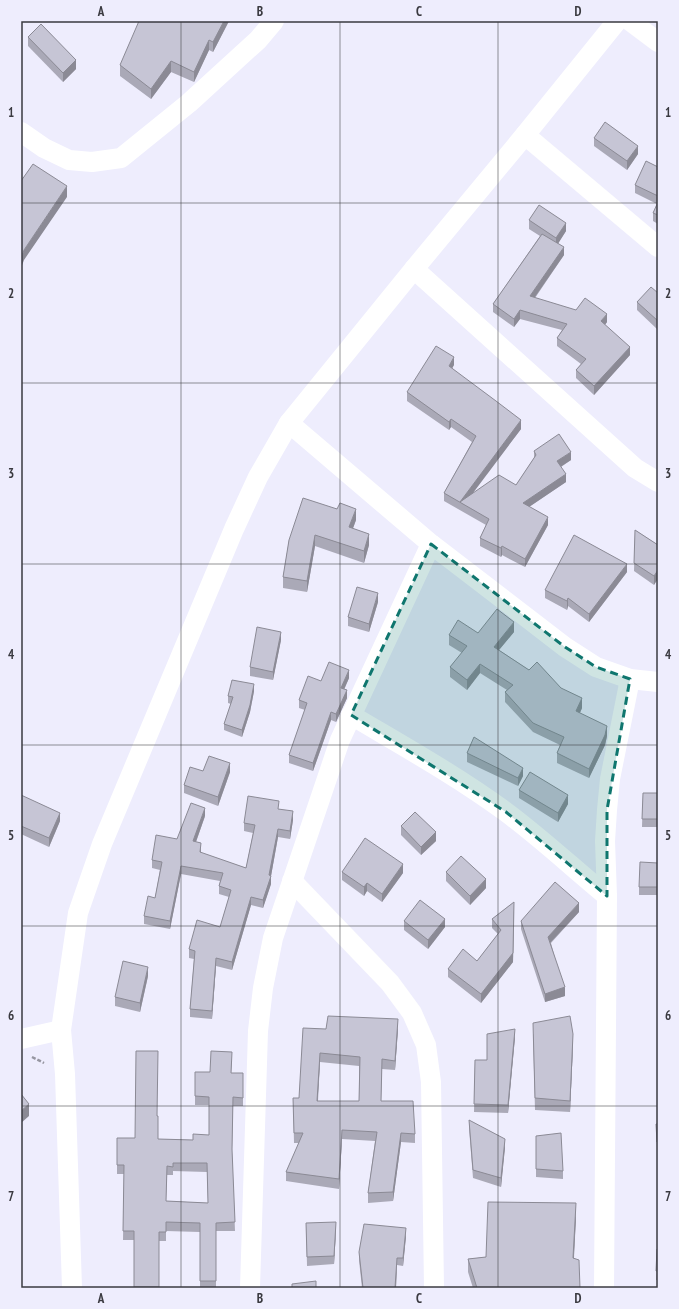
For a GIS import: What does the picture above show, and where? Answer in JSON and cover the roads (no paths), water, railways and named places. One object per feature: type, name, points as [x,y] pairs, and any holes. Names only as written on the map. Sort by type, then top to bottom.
[{"type":"street","points":[[21,132],[44,148],[69,160],[92,162],[122,158],[189,103],[258,40],[274,21]]},
{"type":"street","points":[[72,1288],[65,1074],[61,1030],[78,913],[102,844],[234,529],[258,477],[289,423],[617,21]]},
{"type":"street","points":[[630,21],[658,42]]},
{"type":"street","points":[[525,135],[658,247]]},
{"type":"street","points":[[414,269],[635,468],[658,482]]},
{"type":"street","points":[[289,423],[431,544],[565,647],[596,667],[630,680],[658,682]]},
{"type":"street","points":[[250,1288],[258,1031],[263,988],[273,938],[340,740],[431,544]]},
{"type":"street","points":[[604,1288],[607,896],[605,840],[606,810],[610,779],[630,680]]},
{"type":"street","points":[[351,715],[465,784],[506,812],[607,896]]},
{"type":"street","points":[[292,882],[390,982],[412,1013],[426,1045],[431,1082],[434,1288]]},
{"type":"street","points":[[21,1039],[61,1030]]}]
